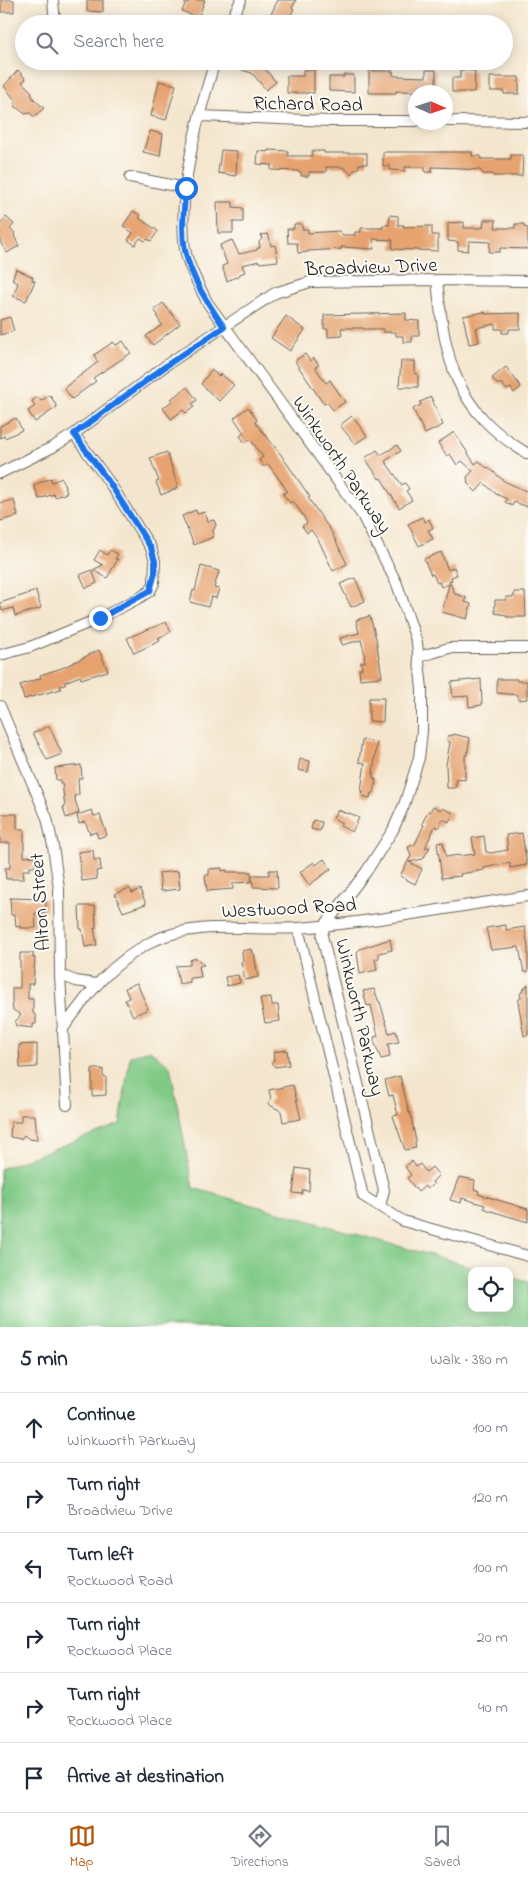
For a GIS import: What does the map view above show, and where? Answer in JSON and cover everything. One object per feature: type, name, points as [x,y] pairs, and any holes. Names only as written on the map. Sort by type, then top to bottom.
[{"type":"street","points":[[53,0],[54,15]]},
{"type":"street","points":[[234,15],[241,0]]},
{"type":"street","name":"Winkworth Parkway","points":[[213,70],[193,146],[186,188],[185,250],[190,267],[207,302],[224,327],[362,515],[397,584],[416,643],[422,689],[422,732],[419,758],[404,805],[393,830],[366,872],[325,925],[322,936],[384,1190],[380,1206]]},
{"type":"street","name":"Richard Road","points":[[200,116],[311,121],[408,121]]},
{"type":"street","points":[[453,121],[528,122]]},
{"type":"street","points":[[130,177],[186,188]]},
{"type":"street","points":[[437,280],[444,343],[460,387],[478,413],[501,435],[528,454]]},
{"type":"street","name":"Broadview Drive","points":[[0,472],[53,447],[74,434],[170,363],[275,293],[310,282],[528,281]]},
{"type":"street","points":[[0,655],[30,647],[100,618],[150,591],[154,583],[155,566],[151,548],[109,482],[74,434]]},
{"type":"street","points":[[418,657],[449,648],[528,648]]},
{"type":"street","name":"Alton Street","points":[[0,706],[47,818],[53,846],[59,889],[62,1030],[67,1106]]},
{"type":"street","name":"Westwood Road","points":[[62,1030],[96,984],[113,967],[155,941],[176,934],[207,928],[298,928],[371,920],[528,896]]},
{"type":"street","name":"Winkworth Parkway","points":[[298,928],[363,1196],[403,1221],[528,1256]]},
{"type":"street","points":[[60,975],[76,981],[96,984]]},
{"type":"green space","points":[[150,1050],[170,1066],[193,1188],[473,1267],[468,1267],[468,1312],[513,1312],[513,1278],[528,1282],[528,1327],[0,1327],[0,1169],[120,1124],[130,1056]]},
{"type":"building","points":[[1,0],[14,0],[14,12],[1,12]]},
{"type":"building","points":[[87,0],[103,0],[103,12],[87,11]]},
{"type":"building","points":[[189,0],[205,0],[199,15],[191,15],[182,11],[186,2],[188,3]]},
{"type":"building","points":[[278,0],[296,0],[291,15],[270,15]]},
{"type":"building","points":[[18,70],[26,79],[22,82],[32,92],[33,98],[44,108],[34,117],[30,113],[25,114],[15,106],[15,100],[4,86]]},
{"type":"building","points":[[242,70],[266,70],[276,82],[266,90],[252,73]]},
{"type":"building","points":[[303,70],[314,70],[314,93],[287,93],[287,76],[303,76]]},
{"type":"building","points":[[426,70],[436,70],[436,85],[408,85],[408,91],[369,93],[369,71],[393,71],[393,75],[396,76],[426,77]]},
{"type":"building","points":[[460,70],[475,71],[474,92],[453,92],[452,78],[460,78]]},
{"type":"building","points":[[344,75],[354,75],[354,92],[329,91],[329,77],[344,77]]},
{"type":"building","points":[[490,77],[519,77],[519,94],[504,94],[504,91],[490,91]]},
{"type":"building","points":[[159,81],[176,85],[166,120],[151,116]]},
{"type":"building","points":[[150,131],[163,134],[160,156],[143,152]]},
{"type":"building","points":[[221,150],[237,151],[236,176],[218,173]]},
{"type":"building","points":[[268,150],[288,151],[288,156],[312,156],[312,151],[324,151],[324,153],[367,153],[367,164],[359,164],[359,168],[356,168],[351,174],[343,167],[326,167],[326,172],[309,172],[309,176],[301,176],[301,172],[298,171],[271,170],[271,165],[257,164],[258,151],[268,152]]},
{"type":"building","points":[[383,152],[472,152],[472,156],[481,156],[481,159],[511,159],[511,155],[523,155],[522,176],[493,176],[493,174],[483,174],[480,170],[461,168],[432,167],[432,172],[425,172],[425,167],[405,167],[405,171],[390,170],[390,166],[383,166]]},
{"type":"building","points":[[217,202],[233,202],[233,207],[243,208],[243,222],[233,222],[233,233],[218,233]]},
{"type":"building","points":[[133,211],[141,216],[139,218],[158,231],[151,241],[147,239],[145,241],[140,238],[135,245],[128,240],[133,233],[123,226]]},
{"type":"building","points":[[390,215],[398,216],[398,225],[404,225],[403,227],[432,226],[432,235],[438,235],[438,251],[392,249],[393,240],[373,239],[374,249],[341,247],[342,249],[298,253],[297,243],[288,243],[287,229],[294,229],[294,224],[302,224],[302,229],[308,229],[308,233],[339,231],[343,235],[355,235],[355,232],[361,232],[361,228],[383,228],[383,225],[389,225]]},
{"type":"building","points":[[6,217],[14,224],[10,229],[15,233],[14,235],[19,246],[7,253],[0,242],[0,224]]},
{"type":"building","points":[[484,220],[496,220],[495,228],[515,228],[515,224],[524,224],[524,227],[528,228],[528,249],[500,248],[500,252],[489,252],[490,242],[469,241],[468,251],[458,250],[458,242],[448,241],[448,223],[464,222],[464,228],[481,228],[483,227]]},
{"type":"building","points":[[267,234],[271,246],[275,245],[278,261],[260,263],[259,261],[242,265],[245,272],[240,274],[238,278],[227,281],[222,266],[227,264],[220,245],[232,240],[239,254],[257,250],[257,248],[260,248],[261,235]]},
{"type":"building","points":[[16,269],[33,277],[32,280],[35,281],[26,301],[13,296],[18,283],[12,280]]},
{"type":"building","points":[[163,303],[180,324],[153,345],[146,336],[162,325],[154,310]]},
{"type":"building","points":[[485,312],[485,314],[520,313],[520,329],[509,329],[509,333],[502,333],[502,329],[495,329],[495,324],[476,328],[479,342],[469,344],[463,316]]},
{"type":"building","points":[[406,313],[406,320],[419,321],[419,336],[412,336],[412,342],[403,342],[403,336],[396,336],[396,332],[383,332],[383,329],[341,328],[342,336],[328,337],[328,329],[324,329],[324,315]]},
{"type":"building","points":[[286,316],[305,330],[290,351],[271,338]]},
{"type":"building","points":[[10,317],[14,331],[0,335],[0,320]]},
{"type":"building","points":[[123,341],[131,353],[93,378],[96,381],[72,399],[64,388],[98,362],[94,355],[113,342],[116,345]]},
{"type":"building","points":[[305,354],[310,361],[314,358],[319,365],[315,367],[326,383],[330,380],[345,402],[333,410],[327,402],[323,403],[296,363],[296,360]]},
{"type":"building","points":[[401,361],[415,361],[418,387],[399,387]]},
{"type":"building","points":[[506,367],[521,387],[514,393],[511,388],[507,390],[502,384],[497,384],[492,378]]},
{"type":"building","points":[[211,370],[219,376],[221,374],[234,385],[219,401],[201,384]]},
{"type":"building","points":[[187,387],[197,400],[192,404],[194,407],[186,413],[183,410],[171,419],[163,408],[172,401],[171,399]]},
{"type":"building","points":[[50,395],[57,407],[35,422],[28,411],[35,406],[32,401],[38,397],[41,401]]},
{"type":"building","points":[[431,397],[443,425],[425,434],[413,409],[421,405],[420,402]]},
{"type":"building","points":[[248,407],[257,420],[255,422],[279,452],[310,497],[308,498],[331,531],[347,564],[333,571],[319,541],[311,530],[307,533],[302,526],[307,523],[304,517],[293,501],[290,503],[283,494],[287,491],[282,483],[268,464],[264,467],[259,460],[263,457],[250,439],[245,443],[240,436],[244,433],[234,418]]},
{"type":"building","points":[[352,416],[367,436],[355,444],[340,425]]},
{"type":"building","points":[[16,418],[22,430],[5,438],[4,436],[0,438],[0,426]]},
{"type":"building","points":[[454,432],[475,464],[479,461],[504,481],[528,492],[528,507],[514,502],[512,506],[505,502],[507,499],[496,494],[484,483],[476,492],[468,484],[467,477],[473,471],[462,461],[457,465],[450,454],[447,456],[438,443]]},
{"type":"building","points":[[397,445],[401,451],[385,461],[402,485],[405,483],[409,489],[406,491],[412,500],[399,508],[381,478],[379,479],[365,458],[377,450],[381,455]]},
{"type":"building","points":[[167,452],[178,488],[161,495],[156,482],[159,481],[150,458]]},
{"type":"building","points":[[51,478],[52,482],[62,478],[67,493],[55,497],[54,494],[39,499],[34,485]]},
{"type":"building","points":[[14,500],[18,516],[0,521],[0,503]]},
{"type":"building","points":[[196,510],[197,514],[205,512],[208,521],[214,520],[216,525],[213,537],[194,545],[182,516]]},
{"type":"building","points":[[422,517],[425,522],[429,519],[433,528],[428,530],[433,539],[419,546],[408,524]]},
{"type":"building","points":[[100,550],[107,555],[110,550],[118,554],[115,559],[118,559],[107,578],[93,570],[103,565],[94,560]]},
{"type":"building","points":[[441,552],[448,570],[454,567],[457,575],[451,577],[452,580],[449,581],[455,594],[466,597],[465,602],[471,604],[467,619],[442,612],[449,584],[441,587],[439,582],[437,583],[424,559]]},
{"type":"building","points":[[201,566],[219,571],[214,588],[219,589],[216,598],[211,597],[208,607],[190,602],[193,590],[195,591]]},
{"type":"building","points":[[92,570],[97,583],[86,588],[80,575]]},
{"type":"building","points":[[355,578],[365,601],[351,607],[340,584]]},
{"type":"building","points":[[36,591],[41,608],[15,616],[13,608],[2,611],[0,603]]},
{"type":"building","points":[[514,592],[525,592],[526,617],[506,617],[506,615],[495,613],[495,600],[506,600],[506,597],[514,597]]},
{"type":"building","points":[[370,616],[376,638],[382,677],[360,679],[359,669],[362,669],[361,662],[365,662],[361,640],[342,645],[340,638],[359,633],[356,620]]},
{"type":"building","points":[[166,622],[171,632],[158,638],[160,641],[134,653],[127,638]]},
{"type":"building","points":[[99,650],[108,671],[81,679],[80,676],[65,682],[65,685],[60,686],[61,689],[24,699],[20,685],[41,678],[40,675],[62,668]]},
{"type":"building","points":[[481,679],[482,705],[469,707],[468,696],[453,697],[451,682]]},
{"type":"building","points":[[497,679],[527,681],[527,699],[518,700],[518,695],[497,693]]},
{"type":"building","points":[[369,698],[384,698],[383,722],[369,721]]},
{"type":"building","points":[[49,726],[62,754],[47,760],[33,733]]},
{"type":"building","points":[[453,734],[470,738],[467,755],[465,755],[465,780],[457,779],[455,788],[447,788],[446,765],[450,742],[447,741],[448,735],[452,736]]},
{"type":"building","points":[[362,740],[377,742],[373,774],[373,778],[376,779],[374,793],[371,793],[370,798],[362,796],[363,791],[361,791],[365,763],[359,762]]},
{"type":"building","points":[[300,759],[310,761],[308,772],[298,770]]},
{"type":"building","points":[[81,765],[82,778],[78,779],[79,795],[74,796],[79,813],[66,818],[63,807],[65,807],[62,783],[60,783],[60,780],[56,780],[55,768]]},
{"type":"building","points":[[433,806],[453,813],[449,822],[443,819],[439,828],[435,826],[425,848],[430,847],[423,859],[409,862],[422,869],[415,884],[400,876],[411,856],[408,847],[415,844],[428,811],[430,812]]},
{"type":"building","points":[[92,810],[94,816],[100,815],[107,835],[98,838],[96,832],[90,834],[85,822],[79,824],[77,815]]},
{"type":"building","points":[[338,810],[359,818],[352,832],[340,826],[342,823],[333,818]]},
{"type":"building","points":[[1,814],[17,814],[17,829],[24,829],[24,857],[35,856],[35,867],[30,867],[30,870],[23,870],[24,879],[6,879],[5,868],[10,868],[10,843],[0,843]]},
{"type":"building","points":[[313,820],[322,822],[320,831],[311,829]]},
{"type":"building","points":[[522,833],[527,865],[510,868],[510,863],[460,874],[461,876],[442,878],[437,843],[443,842],[446,857],[475,854],[472,838],[484,836],[486,852],[491,853],[508,850],[506,835]]},
{"type":"building","points":[[93,850],[94,860],[100,860],[101,870],[96,871],[97,879],[82,881],[78,852]]},
{"type":"building","points":[[324,859],[331,869],[309,885],[300,872],[314,862],[316,865]]},
{"type":"building","points":[[222,868],[222,871],[227,870],[227,872],[251,872],[251,882],[233,883],[233,889],[207,891],[205,875],[209,875],[209,869]]},
{"type":"building","points":[[269,870],[277,870],[278,888],[253,887],[252,875],[269,875]]},
{"type":"building","points":[[178,871],[180,889],[161,891],[159,873]]},
{"type":"building","points":[[130,888],[132,893],[140,889],[146,904],[123,912],[115,894]]},
{"type":"building","points":[[10,898],[46,899],[46,912],[35,913],[36,928],[16,927],[15,915],[11,915]]},
{"type":"building","points":[[79,906],[95,906],[96,928],[94,928],[97,945],[85,947],[82,929],[80,929]]},
{"type":"building","points":[[506,925],[506,930],[525,927],[528,948],[528,972],[524,972],[519,947],[491,950],[486,928]]},
{"type":"building","points":[[390,939],[392,950],[379,953],[379,958],[375,959],[377,970],[360,974],[357,952],[360,949]]},
{"type":"building","points":[[251,949],[252,953],[254,953],[258,977],[245,980],[241,962],[243,961],[242,951]]},
{"type":"building","points":[[20,953],[33,953],[33,958],[35,958],[33,984],[28,984],[28,999],[33,999],[33,1013],[36,1016],[36,1024],[33,1024],[33,1028],[16,1026],[15,1022],[21,1015],[13,1010],[12,1000],[12,988],[20,988]]},
{"type":"building","points":[[196,958],[204,965],[199,966],[201,977],[190,978],[190,982],[179,984],[176,966],[190,965],[190,960]]},
{"type":"building","points":[[238,975],[240,983],[227,986],[225,977]]},
{"type":"building","points":[[137,983],[148,1009],[133,1016],[125,1000],[129,998],[125,988]]},
{"type":"building","points":[[528,984],[528,1035],[524,1036],[518,1001],[521,997],[520,994]]},
{"type":"building","points":[[374,989],[389,1033],[396,1031],[399,1042],[388,1044],[390,1057],[381,1059],[374,1041],[374,1037],[378,1036],[371,1005],[367,1006],[363,991]]},
{"type":"building","points":[[271,997],[272,1005],[278,1005],[280,1021],[265,1023],[260,998]]},
{"type":"building","points":[[37,1044],[37,1067],[20,1068],[19,1045]]},
{"type":"building","points":[[287,1050],[289,1065],[275,1067],[271,1063],[274,1060],[273,1052]]},
{"type":"building","points":[[92,1069],[103,1069],[103,1076],[106,1077],[106,1095],[92,1096]]},
{"type":"building","points":[[400,1076],[416,1141],[416,1148],[405,1150],[393,1116],[398,1115],[393,1095],[389,1096],[385,1080]]},
{"type":"building","points":[[293,1085],[301,1119],[283,1122],[281,1111],[268,1104],[271,1099],[269,1090]]},
{"type":"building","points":[[21,1115],[35,1115],[37,1140],[29,1139],[24,1135],[21,1139],[10,1137],[11,1122],[21,1122]]},
{"type":"building","points":[[412,1161],[416,1167],[420,1164],[426,1172],[432,1167],[439,1175],[432,1182],[434,1184],[427,1189],[425,1186],[418,1192],[407,1178],[411,1175],[405,1167]]},
{"type":"building","points":[[296,1168],[310,1170],[309,1191],[303,1190],[302,1194],[293,1193]]},
{"type":"building","points":[[459,1177],[475,1180],[474,1189],[479,1191],[478,1194],[528,1209],[528,1222],[491,1211],[484,1208],[485,1205],[462,1198],[461,1203],[450,1200]]},
{"type":"route","points":[[100,618],[150,591],[154,583],[155,561],[151,548],[109,482],[74,434],[170,363],[224,327],[207,302],[190,267],[185,250],[186,188]]}]
